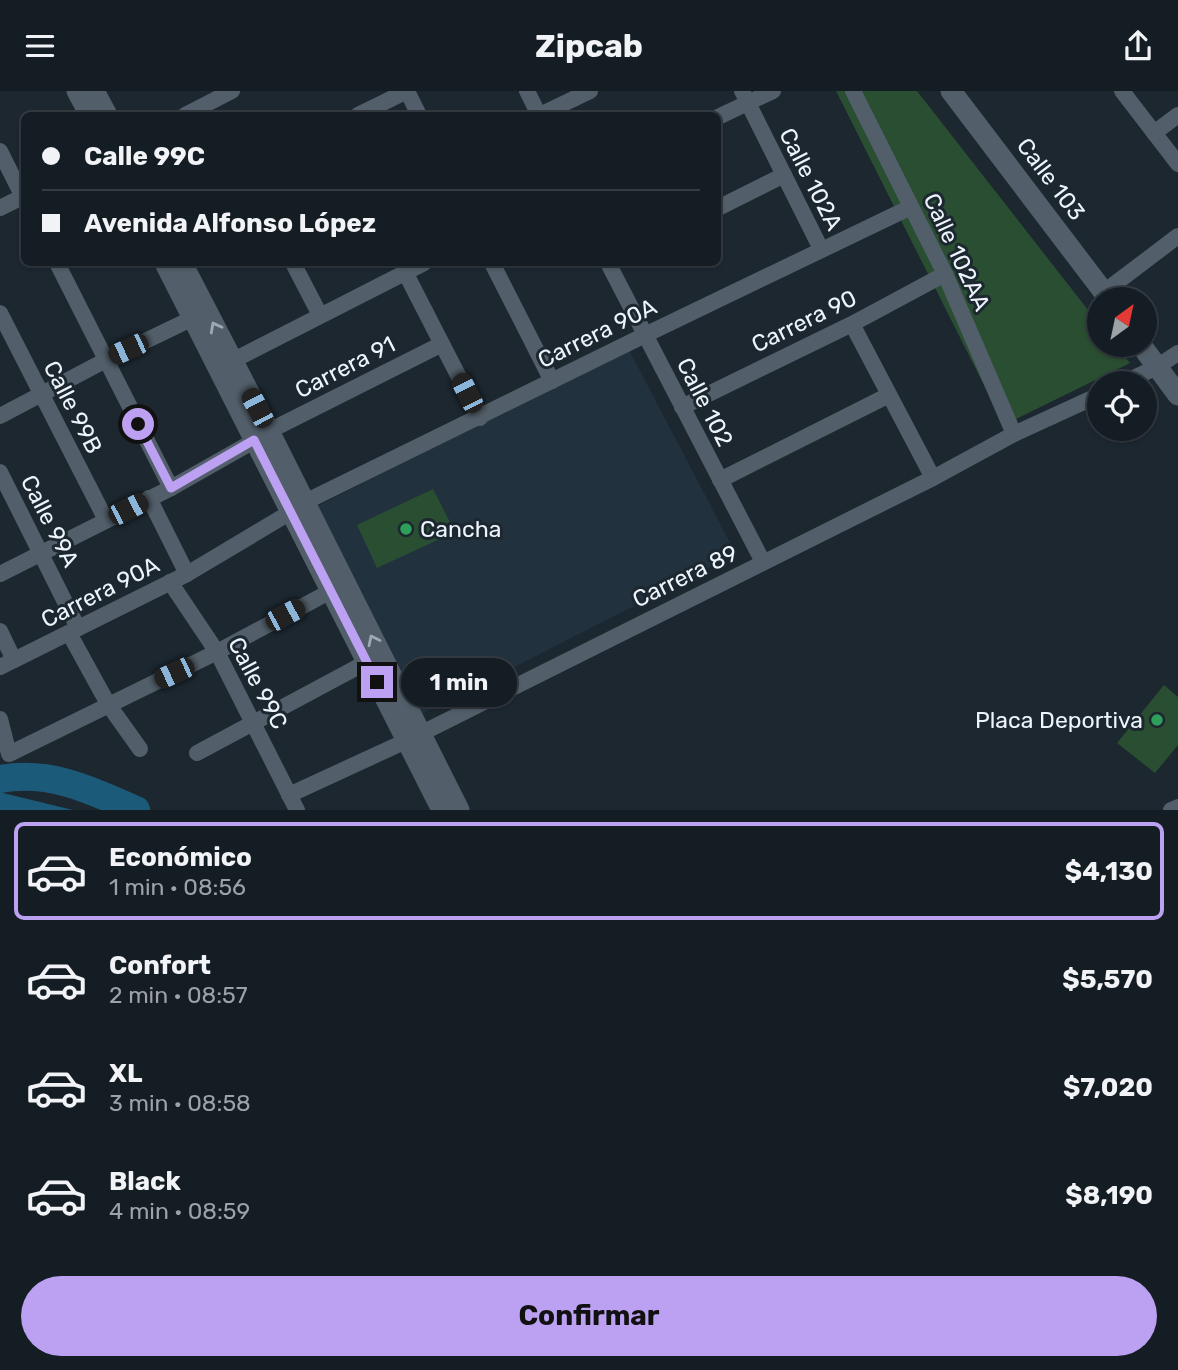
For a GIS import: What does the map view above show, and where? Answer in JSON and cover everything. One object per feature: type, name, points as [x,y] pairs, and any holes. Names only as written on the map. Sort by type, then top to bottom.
[{"type":"street","points":[[78,91],[88,112]]},
{"type":"street","points":[[94,91],[105,112]]},
{"type":"street","points":[[191,112],[232,91]]},
{"type":"street","points":[[364,112],[407,91],[418,112]]},
{"type":"street","points":[[527,91],[538,112]]},
{"type":"street","points":[[546,112],[590,91]]},
{"type":"street","points":[[721,115],[745,97],[773,91]]},
{"type":"street","name":"Calle 102AA","points":[[853,91],[945,274],[1014,434]]},
{"type":"street","name":"Calle 103","points":[[951,91],[1101,287]]},
{"type":"street","points":[[1122,91],[1178,164]]},
{"type":"street","name":"Calle 102A","points":[[745,97],[821,249]]},
{"type":"street","points":[[1154,132],[1178,115]]},
{"type":"street","points":[[0,151],[21,191]]},
{"type":"street","points":[[721,207],[784,176]]},
{"type":"street","points":[[0,208],[21,198]]},
{"type":"street","name":"Carrera 90A","points":[[7,664],[187,574],[298,507],[821,249],[911,208]]},
{"type":"street","points":[[1117,287],[1178,236]]},
{"type":"street","points":[[59,266],[171,488]]},
{"type":"street","points":[[166,266],[193,318],[226,365]]},
{"type":"street","points":[[183,266],[226,365],[413,737],[442,810]]},
{"type":"street","points":[[295,266],[320,315]]},
{"type":"street","points":[[226,365],[418,266]]},
{"type":"street","points":[[494,266],[552,381]]},
{"type":"street","name":"Calle 102","points":[[609,266],[763,562]]},
{"type":"street","points":[[405,272],[480,418]]},
{"type":"street","name":"Carrera 90","points":[[682,407],[852,324],[945,274]]},
{"type":"street","name":"Calle 99B","points":[[0,313],[106,520]]},
{"type":"street","points":[[0,416],[193,318]]},
{"type":"street","points":[[852,324],[933,478]]},
{"type":"street","name":"Carrera 91","points":[[0,574],[171,488],[262,436],[442,344]]},
{"type":"street","points":[[1148,371],[1178,353]]},
{"type":"street","points":[[1150,357],[1178,395]]},
{"type":"street","points":[[720,480],[889,395]]},
{"type":"street","name":"Carrera 89","points":[[289,795],[413,737],[1087,400]]},
{"type":"street","name":"Calle 99A","points":[[0,472],[41,553],[108,705],[140,749]]},
{"type":"street","points":[[149,498],[187,574]]},
{"type":"street","points":[[298,507],[331,591],[367,662],[459,810]]},
{"type":"street","name":"Calle 99C","points":[[170,582],[217,652],[297,810]]},
{"type":"street","points":[[0,719],[9,754],[217,652],[331,591]]},
{"type":"street","points":[[0,631],[7,664]]},
{"type":"street","points":[[197,753],[367,662]]},
{"type":"shaded area","points":[[628,348],[736,554],[422,714],[316,507]]},
{"type":"green space","points":[[836,91],[917,91],[1087,309],[1087,357],[1125,357],[1130,363],[1114,371],[1087,371],[1087,384],[1004,425]]},
{"type":"green space","name":"Cancha","points":[[433,489],[455,532],[377,568],[357,525]]},
{"type":"green space","name":"Placa Deportiva","points":[[1164,685],[1178,697],[1178,745],[1155,773],[1117,743]]},
{"type":"water","points":[[0,793],[3,793],[73,810],[0,810]]},
{"type":"waterway","points":[[0,779],[36,777],[53,780],[86,789],[136,810]]},
{"type":"place","name":"Cancha","points":[[406,529]]},
{"type":"place","name":"Placa Deportiva","points":[[1157,720]]},
{"type":"route","points":[[138,424],[171,488],[254,440],[377,682]]}]
